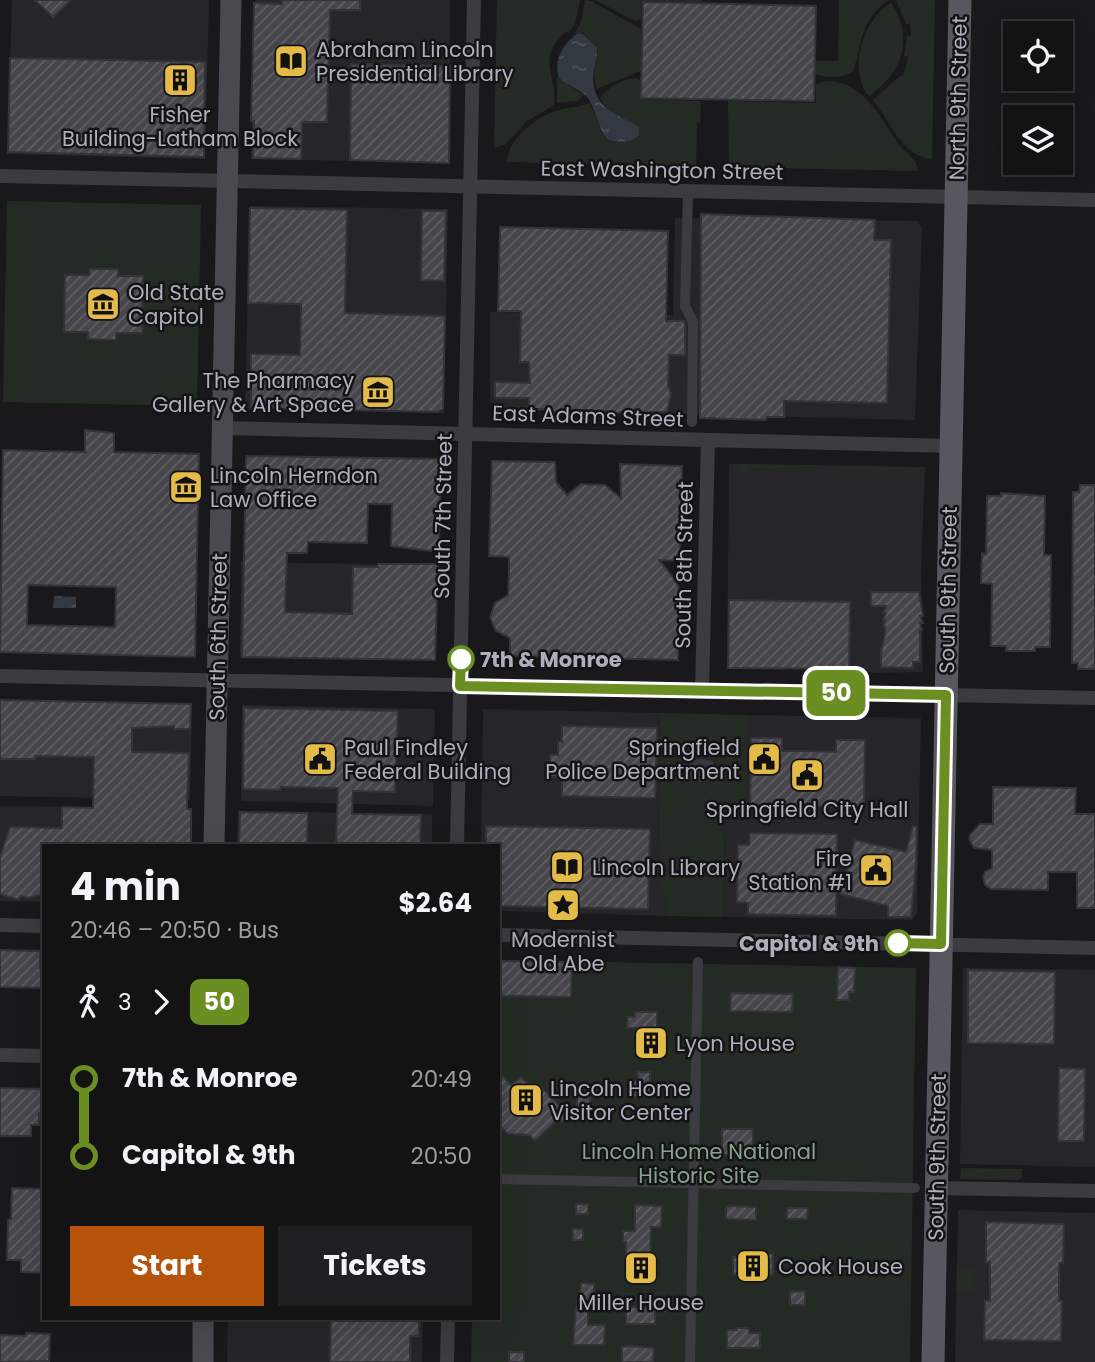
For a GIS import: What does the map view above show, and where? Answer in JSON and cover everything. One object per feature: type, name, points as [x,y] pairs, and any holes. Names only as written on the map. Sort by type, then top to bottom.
[{"type":"main road","name":"South 6th Street","points":[[214,844],[231,0]]},
{"type":"main road","name":"North 9th Street","points":[[957,196],[960,0]]},
{"type":"main road","name":"South 9th Street","points":[[933,1362],[925,1188],[941,944],[957,196]]},
{"type":"main road","points":[[203,1362],[204,1320]]},
{"type":"street","name":"South 7th Street","points":[[457,844],[474,0]]},
{"type":"street","name":"East Washington Street","points":[[0,176],[1095,200]]},
{"type":"street","points":[[688,191],[685,306],[693,322],[692,422]]},
{"type":"street","name":"East Adams Street","points":[[223,428],[951,446]]},
{"type":"street","name":"South 8th Street","points":[[702,691],[708,440]]},
{"type":"street","points":[[0,676],[1095,698]]},
{"type":"street","points":[[0,925],[42,926]]},
{"type":"street","points":[[500,935],[1095,948]]},
{"type":"street","points":[[690,1362],[698,962]]},
{"type":"street","points":[[0,1055],[42,1056]]},
{"type":"street","points":[[500,1178],[1095,1191]]},
{"type":"street","points":[[447,1362],[448,1320]]},
{"type":"shaded area","points":[[12,0],[209,0],[205,159],[7,154]]},
{"type":"shaded area","points":[[255,0],[450,0],[450,163],[251,159]]},
{"type":"shaded area","points":[[250,206],[448,209],[444,413],[245,408]]},
{"type":"shaded area","points":[[675,218],[918,221],[922,228],[915,420],[500,410],[490,401],[490,312],[673,315]]},
{"type":"shaded area","points":[[729,464],[925,467],[921,570],[923,672],[727,668]]},
{"type":"shaded area","points":[[241,562],[438,565],[436,660],[240,657]]},
{"type":"shaded area","points":[[0,702],[192,706],[190,800],[0,796]]},
{"type":"shaded area","name":"Paul Findley Federal Building","points":[[242,705],[435,709],[433,806],[241,801]]},
{"type":"shaded area","points":[[483,709],[660,713],[658,880],[667,901],[666,916],[500,911],[500,844],[481,844]]},
{"type":"shaded area","points":[[747,715],[921,718],[917,913],[912,920],[723,917],[725,814],[731,807],[747,807]]},
{"type":"shaded area","points":[[0,806],[192,808],[192,844],[42,844],[42,902],[0,901]]},
{"type":"shaded area","points":[[238,811],[432,814],[432,844],[237,844]]},
{"type":"shaded area","points":[[963,968],[1095,970],[1095,1167],[960,1164]]},
{"type":"shaded area","points":[[958,1210],[1095,1213],[1095,1362],[955,1362]]},
{"type":"shaded area","points":[[228,1320],[423,1320],[422,1362],[227,1362]]},
{"type":"green space","points":[[497,0],[580,0],[575,24],[552,49],[550,66],[554,105],[527,121],[505,145],[494,148]]},
{"type":"green space","points":[[585,0],[641,29],[641,71],[596,89],[594,72],[598,50],[583,33],[575,33],[581,22]]},
{"type":"green space","points":[[595,0],[702,2],[642,1],[641,19],[635,21]]},
{"type":"green space","points":[[839,0],[888,0],[871,17],[863,33],[853,71],[839,77],[815,74],[815,61],[838,61]]},
{"type":"green space","points":[[896,0],[935,0],[932,159],[922,157],[905,145],[873,100],[903,76],[908,57],[904,56],[907,36],[911,35],[910,24],[906,24]]},
{"type":"green space","points":[[891,3],[902,29],[901,54],[890,77],[869,96],[859,73],[861,46],[873,21]]},
{"type":"green space","points":[[557,77],[583,95],[578,101],[557,103]]},
{"type":"green space","points":[[635,78],[640,80],[640,99],[701,101],[700,123],[697,123],[696,167],[507,162],[517,138],[537,120],[562,109],[590,103],[602,134],[608,141],[626,142],[635,139],[639,127],[609,111],[600,98],[615,85]]},
{"type":"green space","points":[[826,81],[851,87],[861,94],[878,113],[899,145],[914,160],[918,171],[729,167],[728,101],[816,103],[816,84]]},
{"type":"green space","points":[[7,201],[201,205],[197,406],[3,402]]},
{"type":"green space","points":[[734,464],[816,465],[816,469],[749,468],[748,479]]},
{"type":"green space","points":[[841,466],[922,467],[911,478],[910,471],[841,470]]},
{"type":"green space","points":[[660,713],[747,715],[747,807],[731,807],[725,814],[723,917],[666,916],[667,901],[658,881]]},
{"type":"green space","name":"Lincoln Home National Historic Site","points":[[500,960],[916,968],[910,1362],[471,1362],[472,1320],[500,1320]]},
{"type":"green space","points":[[961,1168],[1022,1169],[1022,1177],[1018,1180],[960,1179]]},
{"type":"green space","points":[[957,1270],[977,1270],[973,1281],[976,1291],[956,1291]]},
{"type":"water","points":[[578,33],[583,34],[597,48],[593,76],[597,96],[608,109],[639,127],[639,135],[632,140],[608,140],[588,98],[559,78],[558,58],[568,42]]},
{"type":"water","points":[[54,596],[76,597],[76,608],[53,608]]},
{"type":"water","points":[[701,759],[714,764],[711,780],[701,782],[688,778],[690,760]]},
{"type":"building","points":[[35,0],[71,0],[53,17]]},
{"type":"building","name":"Abraham Lincoln Presidential Library","points":[[282,0],[360,0],[360,10],[330,10],[327,122],[302,122],[301,159],[253,158],[254,121],[251,121],[254,3],[282,4]]},
{"type":"building","points":[[643,2],[816,6],[814,101],[641,98]]},
{"type":"building","points":[[10,58],[205,62],[204,157],[8,152]]},
{"type":"building","points":[[351,64],[450,66],[449,163],[350,160]]},
{"type":"building","points":[[250,208],[347,210],[345,313],[445,316],[443,409],[438,412],[251,408],[251,354],[300,355],[301,304],[248,303]]},
{"type":"building","points":[[422,211],[446,211],[444,281],[421,280]]},
{"type":"building","points":[[701,214],[875,220],[874,240],[891,240],[887,403],[784,401],[784,417],[767,417],[766,420],[700,418]]},
{"type":"building","points":[[500,227],[668,231],[666,321],[684,321],[685,355],[669,355],[668,386],[671,393],[667,412],[614,414],[607,411],[590,411],[583,414],[576,410],[559,410],[552,413],[545,409],[529,409],[529,398],[495,398],[495,382],[530,383],[529,362],[520,362],[521,311],[498,311]]},
{"type":"building","name":"Old State Capitol","points":[[90,269],[118,269],[118,276],[143,276],[142,333],[116,333],[116,340],[88,339],[88,332],[64,332],[65,275],[89,275]]},
{"type":"building","points":[[85,430],[114,433],[114,452],[199,454],[195,657],[0,652],[3,450],[85,452]],"holes":[[[28,585],[116,587],[115,627],[27,625]]]},
{"type":"building","points":[[246,456],[441,459],[439,552],[391,546],[392,504],[368,504],[367,543],[308,542],[307,553],[287,553],[285,612],[352,614],[353,567],[378,567],[378,564],[438,564],[435,660],[242,657]]},
{"type":"building","points":[[492,461],[555,462],[556,482],[567,495],[581,484],[605,485],[621,498],[620,464],[682,466],[680,561],[659,560],[679,589],[678,660],[510,656],[510,638],[496,631],[490,618],[495,603],[508,595],[509,574],[509,557],[489,556]]},
{"type":"building","points":[[1080,485],[1095,485],[1095,669],[1078,669],[1078,663],[1072,663],[1073,492],[1079,492]]},
{"type":"building","points":[[1001,493],[1045,496],[1044,555],[1051,555],[1050,647],[1035,647],[1035,651],[1006,651],[1006,646],[991,646],[992,584],[981,583],[982,553],[986,554],[987,496],[1001,496]]},
{"type":"building","points":[[871,592],[919,592],[923,616],[920,616],[923,623],[920,623],[920,662],[913,662],[913,668],[881,667],[885,634],[883,620],[886,613],[883,613],[886,606],[871,606]]},
{"type":"building","points":[[729,600],[850,602],[849,669],[728,668]]},
{"type":"building","points":[[0,700],[191,704],[190,729],[174,729],[174,726],[132,728],[132,752],[189,753],[187,809],[191,809],[191,844],[42,844],[42,895],[29,898],[20,896],[19,900],[0,894],[0,857],[10,827],[62,828],[62,807],[93,808],[94,757],[35,756],[35,759],[0,759]]},
{"type":"building","name":"Paul Findley Federal Building","points":[[244,708],[398,711],[395,792],[353,791],[352,814],[421,815],[420,844],[336,843],[338,788],[243,789]]},
{"type":"building","points":[[562,726],[657,728],[655,798],[562,796],[562,777],[550,777],[550,755],[558,755],[558,741],[562,742]]},
{"type":"building","points":[[751,738],[782,738],[782,751],[836,752],[836,740],[865,740],[864,807],[750,805]]},
{"type":"building","points":[[993,787],[1076,788],[1075,814],[1095,814],[1095,908],[1077,908],[1077,872],[1048,872],[1048,890],[991,889],[985,885],[985,872],[992,868],[992,850],[974,848],[969,839],[980,824],[993,824]]},
{"type":"building","points":[[240,812],[308,813],[307,844],[239,844]]},
{"type":"building","points":[[486,826],[650,829],[648,909],[500,906],[500,844],[486,844]]},
{"type":"building","points":[[913,826],[917,827],[911,917],[888,917],[888,906],[840,894],[855,840],[906,852]]},
{"type":"building","points":[[750,833],[837,834],[836,916],[748,914],[748,903],[737,902],[738,845],[749,845]]},
{"type":"building","points":[[0,950],[40,951],[42,988],[0,987]]},
{"type":"building","points":[[500,961],[572,962],[571,997],[500,996]]},
{"type":"building","points":[[838,967],[855,968],[854,992],[849,992],[849,1000],[837,1000]]},
{"type":"building","points":[[968,970],[1055,972],[1054,1044],[968,1043]]},
{"type":"building","points":[[731,993],[793,994],[792,1012],[730,1011]]},
{"type":"building","points":[[635,1012],[657,1012],[657,1036],[665,1036],[665,1055],[643,1058],[643,1049],[636,1049],[636,1028],[627,1028],[628,1017],[635,1017]]},
{"type":"building","points":[[1059,1068],[1085,1069],[1084,1141],[1058,1141]]},
{"type":"building","points":[[638,1072],[650,1072],[650,1097],[630,1097],[630,1081],[638,1081]]},
{"type":"building","name":"Lincoln Home Visitor Center","points":[[500,1073],[511,1085],[521,1077],[535,1091],[540,1086],[566,1110],[565,1122],[556,1121],[535,1141],[529,1135],[508,1134],[500,1126]]},
{"type":"building","points":[[0,1088],[42,1089],[42,1113],[39,1113],[39,1125],[31,1125],[31,1136],[0,1136]]},
{"type":"building","points":[[577,1095],[590,1096],[590,1108],[577,1108]]},
{"type":"building","points":[[722,1129],[753,1129],[753,1151],[736,1151],[736,1155],[722,1155]]},
{"type":"building","points":[[799,1145],[799,1159],[788,1159],[788,1146]]},
{"type":"building","points":[[12,1188],[42,1189],[42,1273],[21,1272],[21,1260],[7,1260],[8,1220],[11,1219]]},
{"type":"building","points":[[576,1204],[588,1204],[588,1214],[576,1214]]},
{"type":"building","points":[[635,1205],[662,1206],[661,1227],[651,1227],[650,1257],[657,1257],[657,1279],[626,1278],[626,1242],[623,1242],[623,1231],[635,1231]]},
{"type":"building","points":[[726,1206],[756,1207],[756,1220],[726,1219]]},
{"type":"building","points":[[787,1208],[808,1208],[807,1219],[787,1219]]},
{"type":"building","points":[[986,1222],[1064,1224],[1063,1263],[1059,1263],[1061,1341],[984,1340],[985,1301],[990,1301]]},
{"type":"building","points":[[573,1229],[583,1229],[583,1240],[573,1240]]},
{"type":"building","name":"Cook House","points":[[762,1254],[773,1254],[773,1275],[733,1274],[733,1257],[762,1258]]},
{"type":"building","points":[[581,1283],[594,1284],[594,1301],[580,1301]]},
{"type":"building","points":[[805,1291],[805,1305],[790,1305],[790,1292]]},
{"type":"building","points":[[576,1307],[588,1307],[588,1325],[605,1325],[604,1345],[573,1345]]},
{"type":"building","points":[[626,1307],[655,1308],[655,1324],[626,1324]]},
{"type":"building","points":[[331,1320],[419,1320],[419,1336],[410,1336],[410,1362],[330,1362]]},
{"type":"building","points":[[749,1328],[749,1333],[760,1333],[760,1348],[727,1348],[727,1330]]},
{"type":"building","points":[[26,1333],[50,1334],[49,1361],[0,1362],[0,1335],[26,1336]]},
{"type":"building","points":[[622,1347],[654,1348],[653,1362],[622,1362]]},
{"type":"building","points":[[509,1352],[524,1352],[524,1362],[509,1362]]},
{"type":"bus line","name":"50","points":[[461,659],[460,686],[946,695],[941,944],[898,943]]},
{"type":"place","name":"Abraham Lincoln Presidential Library","points":[[291,61]]},
{"type":"place","name":"Fisher Building-Latham Block","points":[[180,80]]},
{"type":"place","name":"Old State Capitol","points":[[103,304]]},
{"type":"place","name":"The Pharmacy Gallery & Art Space","points":[[378,392]]},
{"type":"place","name":"Lincoln Herndon Law Office","points":[[186,487]]},
{"type":"place","name":"7th & Monroe","points":[[461,659]]},
{"type":"place","name":"Paul Findley Federal Building","points":[[320,759]]},
{"type":"place","name":"Springfield Police Department","points":[[764,759]]},
{"type":"place","name":"Springfield City Hall","points":[[807,775]]},
{"type":"place","name":"Lincoln Library","points":[[567,867]]},
{"type":"place","name":"Fire Station #1","points":[[876,870]]},
{"type":"place","name":"Modernist Old Abe","points":[[563,905]]},
{"type":"place","name":"Capitol & 9th","points":[[898,943]]},
{"type":"place","name":"Lyon House","points":[[651,1043]]},
{"type":"place","name":"Lincoln Home Visitor Center","points":[[526,1100]]},
{"type":"place","name":"Cook House","points":[[753,1266]]},
{"type":"place","name":"Miller House","points":[[641,1268]]}]
